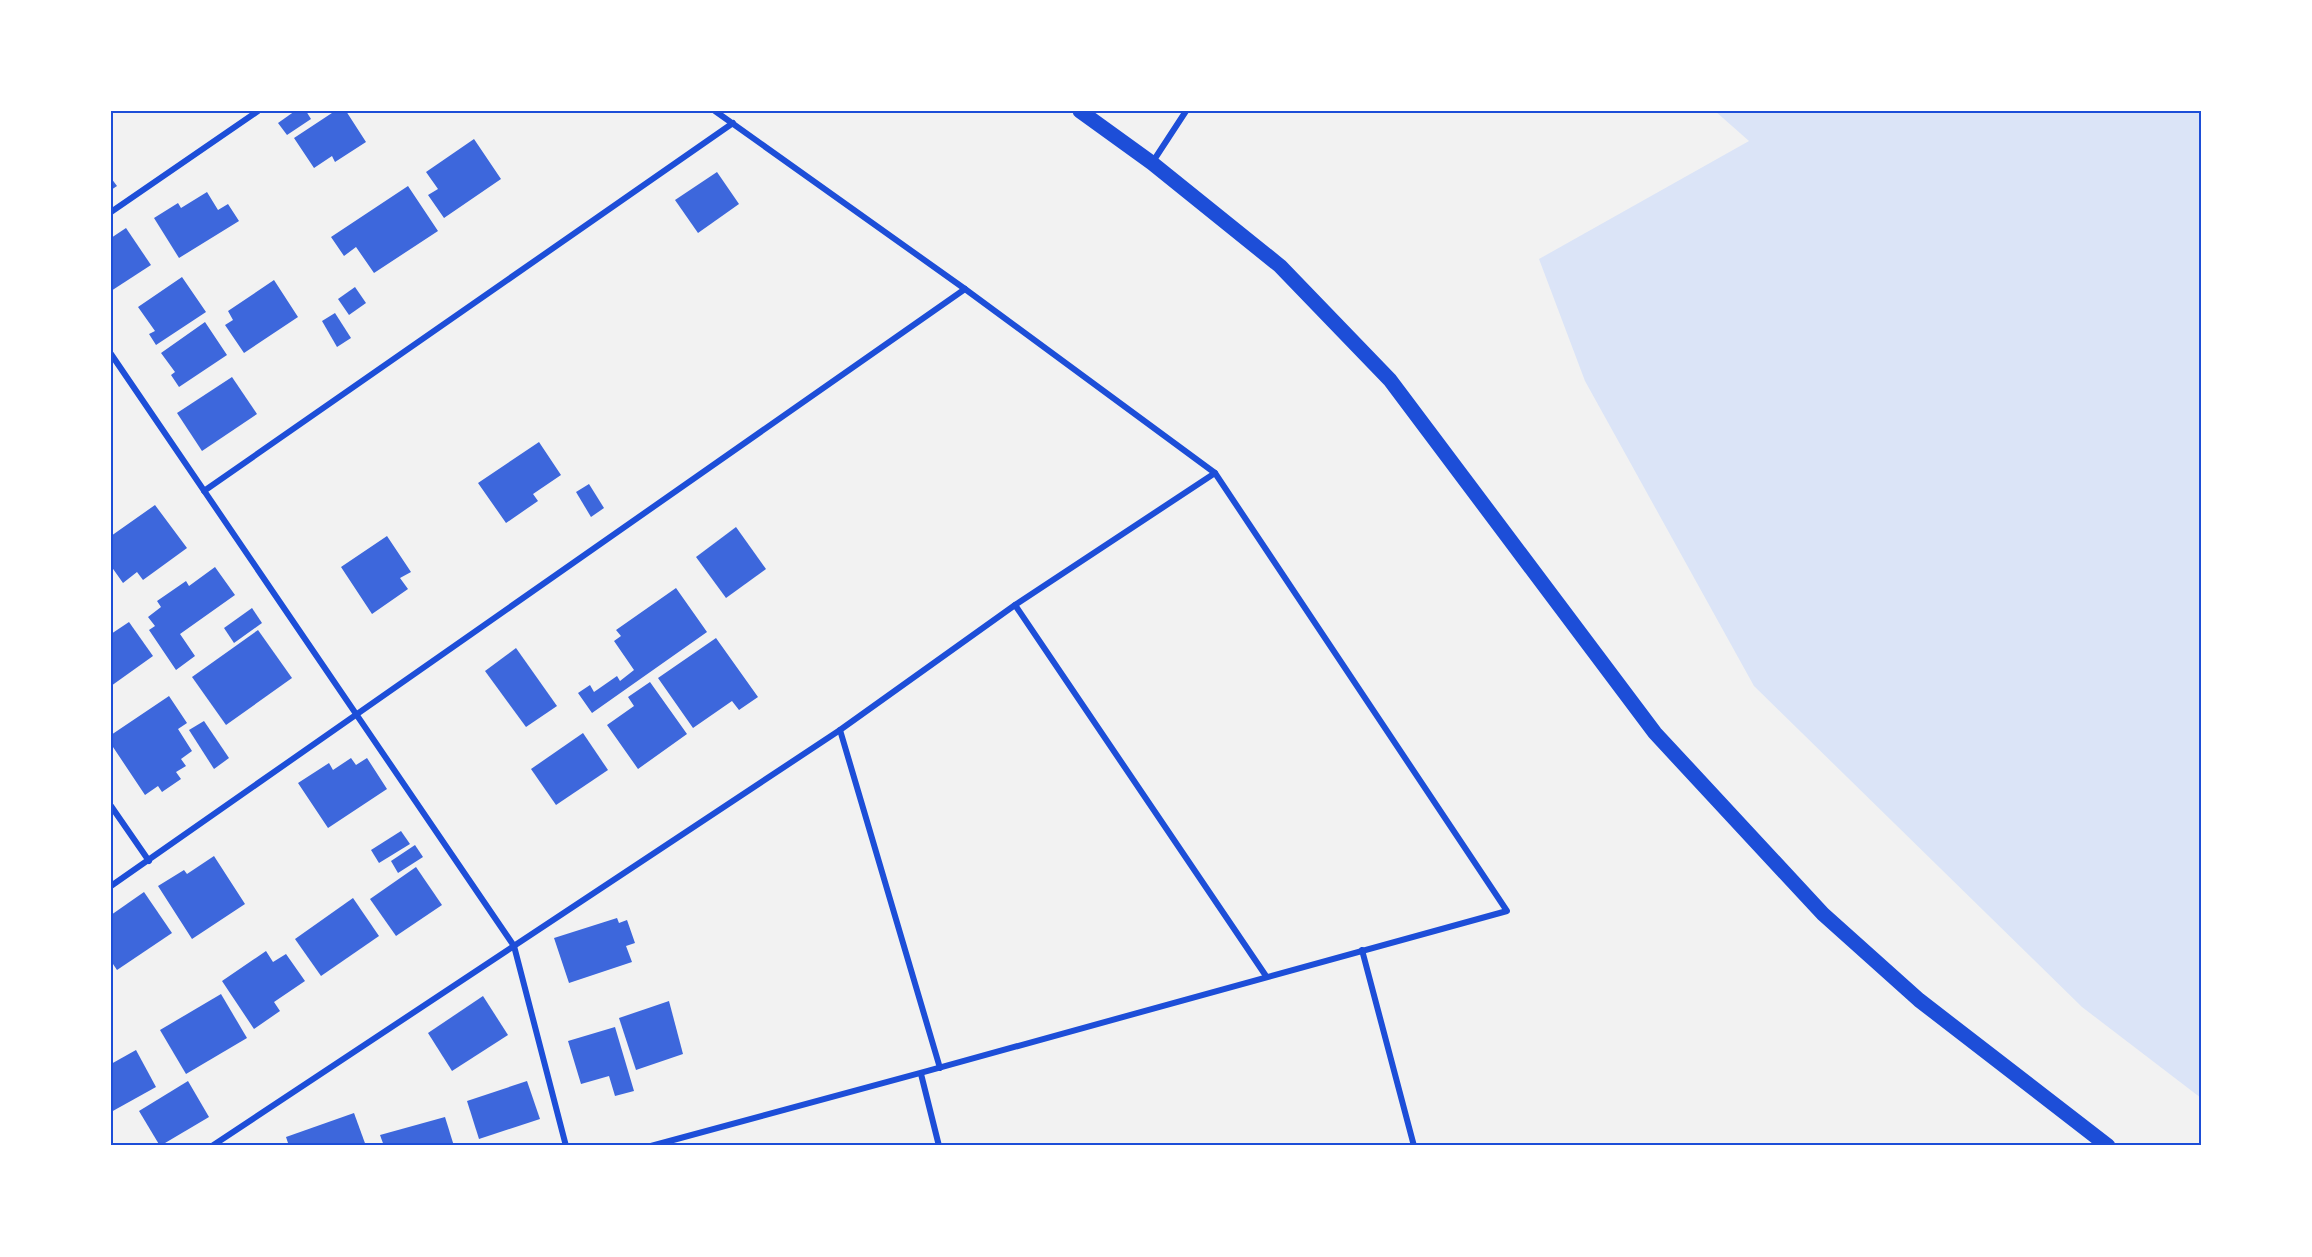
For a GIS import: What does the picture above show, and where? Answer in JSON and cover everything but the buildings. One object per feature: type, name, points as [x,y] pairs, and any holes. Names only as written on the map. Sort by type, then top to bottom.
[{"type":"main road","points":[[1080,111],[1152,163],[1280,266],[1390,380],[1655,733],[1823,914],[1919,1000],[2108,1146]]},
{"type":"street","points":[[111,212],[258,111]]},
{"type":"street","points":[[651,1146],[921,1074],[1266,976],[1507,911],[1215,472],[965,289],[715,111]]},
{"type":"street","points":[[1152,163],[1186,111]]},
{"type":"street","points":[[204,491],[733,123]]},
{"type":"street","points":[[111,886],[965,289]]},
{"type":"street","points":[[111,354],[514,946],[566,1146]]},
{"type":"street","points":[[212,1146],[840,729],[1016,605],[1215,472]]},
{"type":"street","points":[[1016,605],[1266,976]]},
{"type":"street","points":[[840,729],[940,1068]]},
{"type":"street","points":[[111,806],[149,861]]},
{"type":"street","points":[[1362,950],[1414,1146]]},
{"type":"street","points":[[921,1074],[939,1146]]},
{"type":"shaded area","points":[[1715,111],[2201,111],[2201,1098],[2082,1007],[1754,686],[1585,381],[1539,259],[1749,141]]}]
